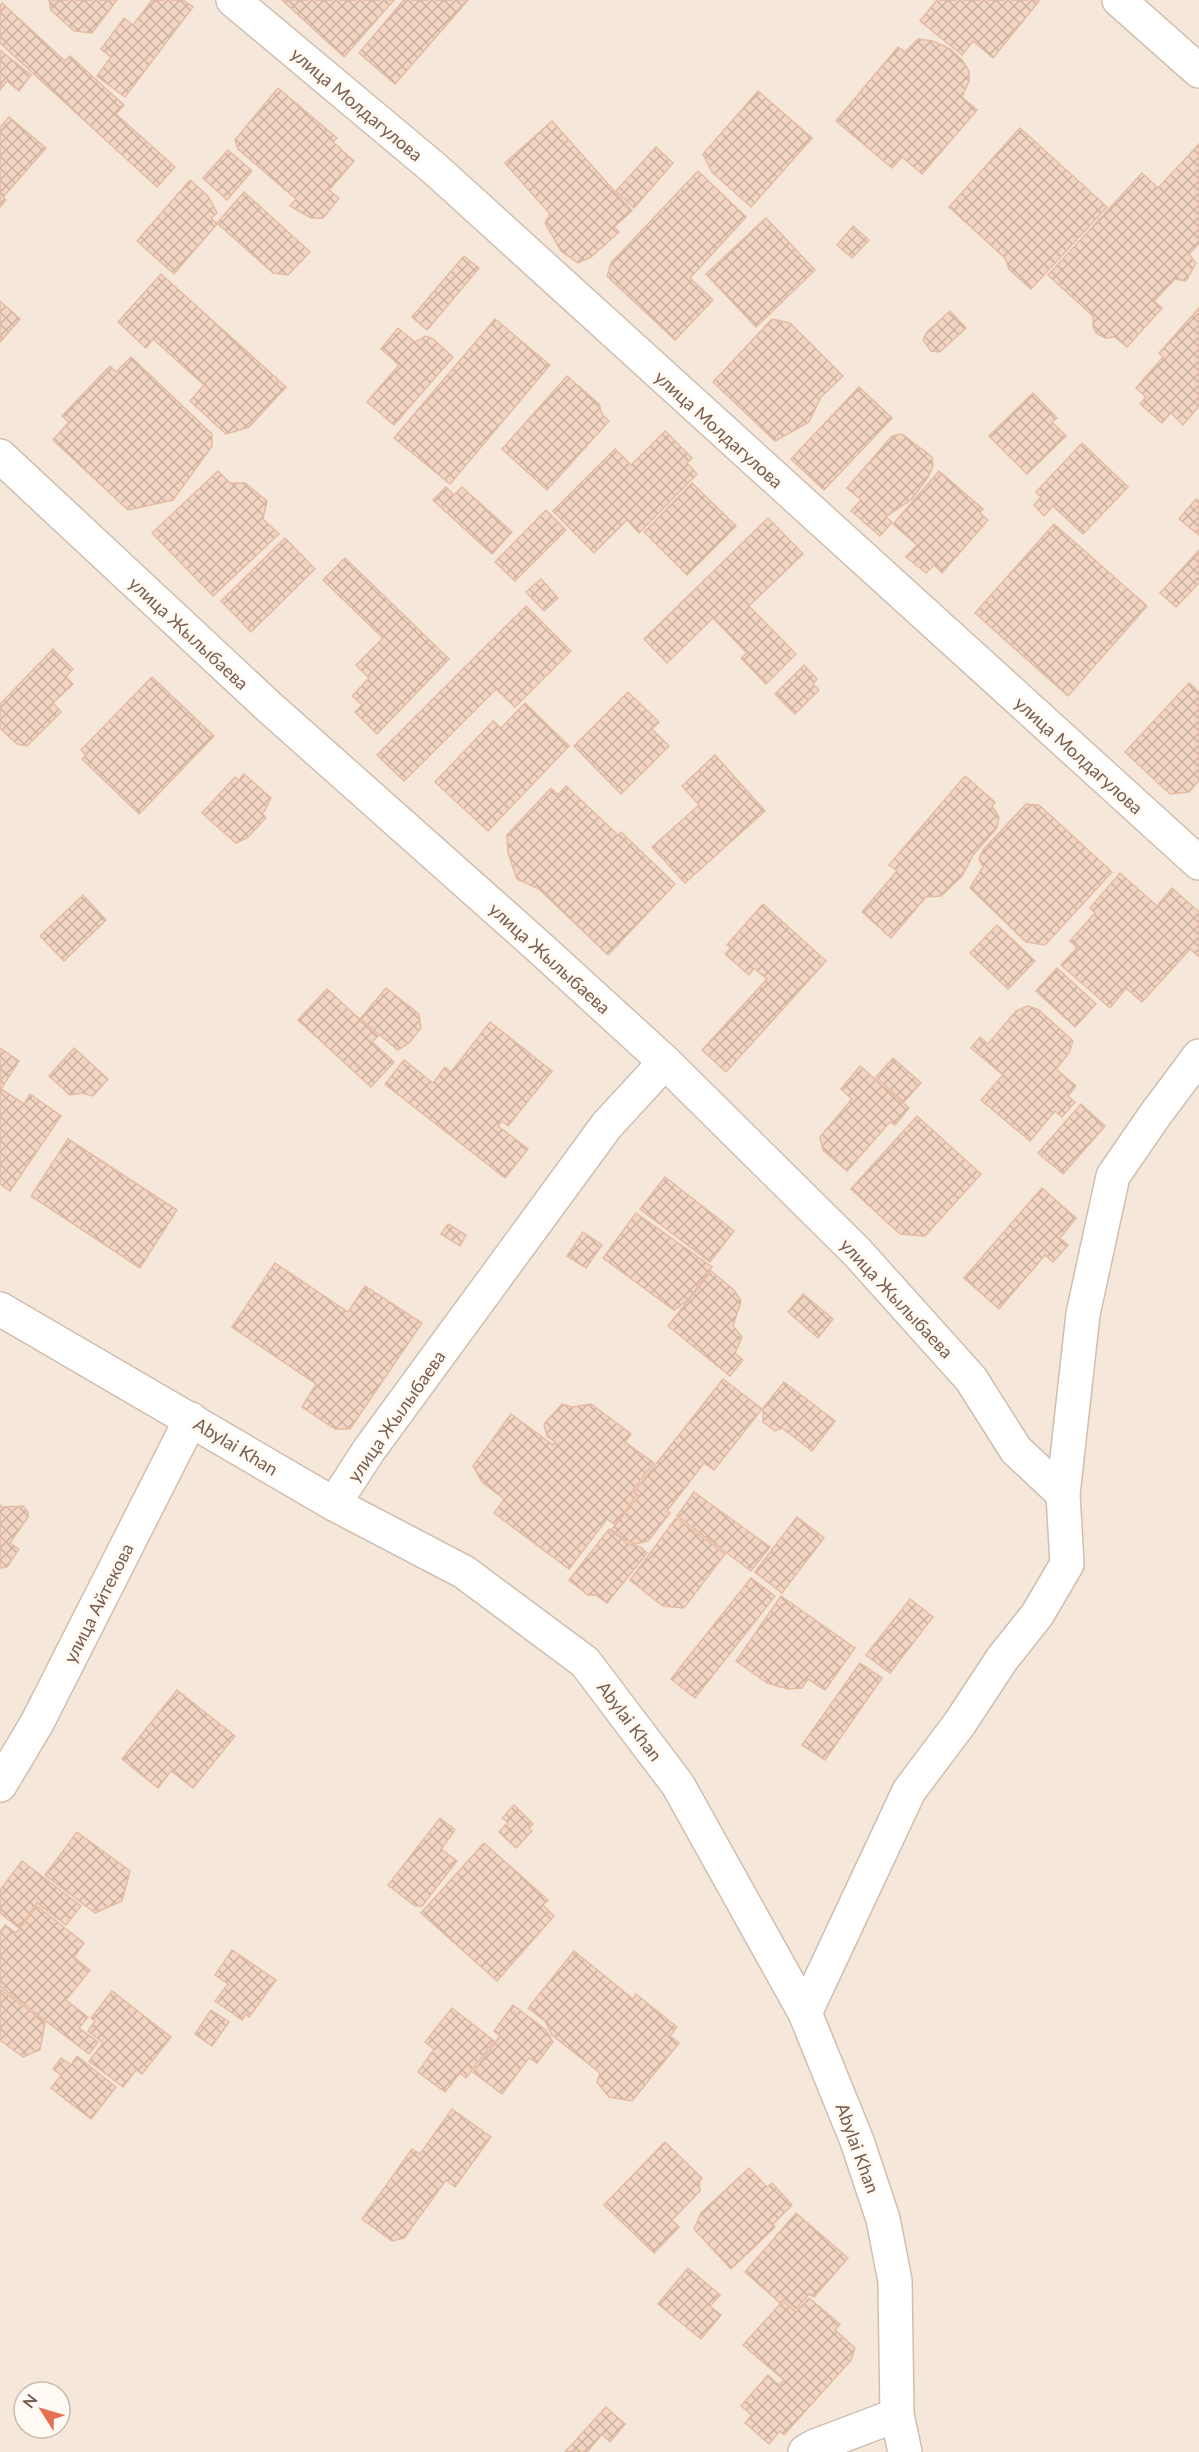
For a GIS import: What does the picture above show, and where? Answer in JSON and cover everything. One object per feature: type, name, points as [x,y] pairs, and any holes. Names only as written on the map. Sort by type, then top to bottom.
[{"type":"street","name":"улица Молдагулова","points":[[233,0],[435,169],[567,292],[1199,863]]},
{"type":"street","points":[[1119,0],[1199,71]]},
{"type":"street","name":"улица Жылыбаева","points":[[0,456],[267,706],[665,1062],[857,1252],[971,1378],[1016,1450],[1063,1494]]},
{"type":"street","points":[[805,2013],[909,1791],[960,1723],[1002,1659],[1037,1615],[1067,1564],[1063,1494],[1083,1314],[1113,1176],[1155,1114],[1199,1056]]},
{"type":"street","name":"улица Жылыбаева","points":[[334,1504],[369,1450],[607,1125],[665,1062]]},
{"type":"street","name":"Abylai Khan","points":[[0,1309],[334,1504],[464,1572],[585,1662],[678,1785],[805,2013],[857,2141],[883,2219],[895,2281],[897,2415],[905,2452]]},
{"type":"street","name":"улица Айтекова","points":[[0,1785],[37,1723],[191,1419]]},
{"type":"street","points":[[805,2452],[815,2446],[897,2415]]},
{"type":"shaded area","points":[[0,0],[1199,0],[1199,2452],[0,2452]]},
{"type":"building","points":[[49,0],[117,0],[92,33],[74,31],[51,10]]},
{"type":"building","points":[[152,0],[183,0],[193,7],[125,97],[97,76],[111,57],[101,49],[124,18],[133,25]]},
{"type":"building","points":[[282,0],[394,0],[344,57]]},
{"type":"building","points":[[404,0],[468,0],[395,84],[359,53]]},
{"type":"building","points":[[937,0],[1039,1],[993,58],[973,41],[962,55],[920,21]]},
{"type":"building","points":[[2,3],[65,61],[70,56],[124,105],[116,114],[175,167],[157,187],[0,43],[0,6]]},
{"type":"building","points":[[918,39],[933,41],[950,49],[962,60],[969,71],[969,81],[962,97],[977,110],[922,174],[902,157],[892,168],[836,121],[898,47],[905,52]]},
{"type":"building","points":[[0,50],[31,75],[19,91],[7,81],[0,90]]},
{"type":"building","points":[[278,88],[337,138],[333,142],[354,161],[329,190],[339,198],[323,218],[311,218],[290,206],[296,199],[238,149],[235,140]]},
{"type":"building","points":[[758,91],[812,138],[751,207],[712,172],[703,154]]},
{"type":"building","points":[[9,117],[46,148],[3,197],[6,200],[0,207],[0,127]]},
{"type":"building","points":[[552,121],[632,211],[614,227],[619,232],[591,257],[578,263],[561,251],[545,223],[550,214],[505,163]]},
{"type":"building","points":[[1020,128],[1107,207],[1031,289],[1009,269],[1005,258],[949,207]]},
{"type":"building","points":[[1199,144],[1199,244],[1189,254],[1196,263],[1186,281],[1175,279],[1154,301],[1162,308],[1127,347],[1115,337],[1105,338],[1096,333],[1093,316],[1048,275],[1142,173],[1158,188]]},
{"type":"building","points":[[656,147],[673,163],[634,208],[616,191]]},
{"type":"building","points":[[228,150],[252,171],[227,200],[203,178]]},
{"type":"building","points":[[698,171],[746,217],[690,278],[713,300],[675,340],[607,276],[611,263]]},
{"type":"building","points":[[190,180],[208,196],[217,213],[211,218],[217,224],[174,274],[137,241]]},
{"type":"building","points":[[244,192],[310,252],[288,275],[273,273],[217,223]]},
{"type":"building","points":[[766,218],[815,270],[756,327],[706,274]]},
{"type":"building","points":[[853,226],[869,240],[852,258],[837,245]]},
{"type":"building","points":[[464,256],[479,268],[427,330],[412,317]]},
{"type":"building","points":[[161,274],[286,387],[249,427],[226,434],[190,401],[204,385],[153,339],[146,348],[118,322]]},
{"type":"building","points":[[0,301],[20,319],[0,342]]},
{"type":"building","points":[[1199,308],[1199,406],[1183,425],[1171,413],[1162,423],[1140,404],[1146,397],[1136,388],[1163,357],[1159,353]]},
{"type":"building","points":[[950,311],[966,328],[940,352],[931,351],[923,340],[927,332]]},
{"type":"building","points":[[495,319],[550,365],[450,484],[394,438]]},
{"type":"building","points":[[772,319],[790,323],[843,376],[821,397],[809,422],[775,441],[713,382]]},
{"type":"building","points":[[398,328],[415,342],[426,336],[433,339],[453,357],[394,425],[367,402],[399,365],[381,349]]},
{"type":"building","points":[[131,357],[212,434],[212,446],[173,500],[128,510],[53,440],[69,422],[62,416],[110,366],[116,372]]},
{"type":"building","points":[[567,376],[599,404],[602,414],[609,421],[547,490],[502,449]]},
{"type":"building","points":[[859,387],[892,418],[824,490],[791,459]]},
{"type":"building","points":[[1033,393],[1057,418],[1052,422],[1066,436],[1027,474],[989,436]]},
{"type":"building","points":[[665,431],[692,458],[687,463],[697,474],[639,533],[627,520],[594,553],[553,511],[615,449],[631,465]]},
{"type":"building","points":[[902,434],[932,457],[933,466],[912,499],[886,517],[892,522],[880,536],[851,511],[861,500],[847,488],[892,436]]},
{"type":"building","points":[[1082,443],[1128,487],[1083,534],[1053,506],[1044,516],[1034,505],[1041,497],[1036,492]]},
{"type":"building","points":[[218,471],[230,483],[245,483],[267,501],[263,519],[279,534],[213,596],[152,533]]},
{"type":"building","points":[[939,471],[983,509],[980,513],[988,520],[942,573],[934,565],[926,573],[906,557],[917,545],[893,524]]},
{"type":"building","points":[[692,483],[736,526],[687,575],[644,532]]},
{"type":"building","points":[[446,487],[454,495],[462,487],[512,532],[492,554],[433,500]]},
{"type":"building","points":[[1196,499],[1199,501],[1199,535],[1179,519]]},
{"type":"building","points":[[546,510],[566,530],[515,581],[495,562]]},
{"type":"building","points":[[768,518],[803,554],[749,606],[796,654],[766,684],[741,658],[747,653],[713,618],[667,663],[644,639]]},
{"type":"building","points":[[1054,524],[1147,606],[1068,696],[975,613]]},
{"type":"building","points":[[285,538],[315,569],[251,632],[221,601]]},
{"type":"building","points":[[1199,550],[1199,583],[1176,607],[1160,593]]},
{"type":"building","points":[[345,558],[449,659],[377,734],[355,712],[362,705],[352,696],[369,678],[356,665],[383,638],[323,580]]},
{"type":"building","points":[[541,579],[558,598],[544,611],[526,592]]},
{"type":"building","points":[[526,606],[571,651],[515,707],[496,689],[404,781],[377,755]]},
{"type":"building","points":[[53,649],[73,669],[66,677],[73,684],[53,703],[61,712],[27,746],[17,744],[0,728],[0,704]]},
{"type":"building","points":[[804,665],[817,679],[813,684],[819,690],[795,714],[775,694]]},
{"type":"building","points":[[152,677],[214,736],[139,814],[82,759],[86,755],[81,750]]},
{"type":"building","points":[[1189,683],[1199,692],[1199,780],[1189,792],[1170,794],[1125,752]]},
{"type":"building","points":[[628,692],[659,722],[652,729],[669,746],[621,794],[574,746]]},
{"type":"building","points":[[525,703],[569,746],[488,831],[435,782],[493,721],[501,728]]},
{"type":"building","points":[[715,755],[765,811],[685,883],[652,847],[699,805],[682,786]]},
{"type":"building","points":[[244,774],[271,798],[263,814],[266,818],[247,838],[236,843],[202,813],[235,777],[239,780]]},
{"type":"building","points":[[965,776],[995,802],[992,806],[999,817],[997,828],[973,855],[962,876],[941,896],[926,897],[891,938],[862,912],[897,871],[889,865]]},
{"type":"building","points":[[566,786],[618,835],[621,832],[675,884],[608,955],[539,889],[517,879],[508,853],[507,835],[551,788],[558,795]]},
{"type":"building","points":[[1026,804],[1039,805],[1112,872],[1045,945],[1026,942],[970,888],[983,867],[979,859],[983,850]]},
{"type":"building","points":[[1120,873],[1157,906],[1172,888],[1199,912],[1199,957],[1190,949],[1142,1002],[1126,988],[1110,1008],[1061,965],[1077,948],[1070,941],[1095,913],[1090,908]]},
{"type":"building","points":[[83,895],[106,920],[64,961],[40,936]]},
{"type":"building","points":[[763,904],[826,961],[726,1072],[702,1050],[767,979],[754,968],[749,975],[725,954],[731,948],[727,945]]},
{"type":"building","points":[[997,925],[1035,961],[1008,989],[970,953]]},
{"type":"building","points":[[1057,968],[1096,1004],[1075,1027],[1036,991]]},
{"type":"building","points":[[386,988],[419,1014],[421,1028],[409,1043],[398,1050],[360,1019]]},
{"type":"building","points":[[327,989],[378,1036],[372,1042],[394,1062],[371,1087],[298,1020]]},
{"type":"building","points":[[1028,1006],[1039,1010],[1073,1041],[1069,1053],[1056,1069],[1076,1086],[1068,1096],[1075,1102],[1062,1117],[1055,1111],[1030,1141],[981,1100],[1003,1075],[971,1048],[980,1037],[988,1044],[1016,1011]]},
{"type":"building","points":[[490,1022],[552,1071],[508,1126],[502,1121],[498,1126],[528,1149],[505,1178],[385,1084],[404,1060],[433,1083],[445,1067],[451,1072]]},
{"type":"building","points":[[0,1048],[19,1061],[1,1089],[24,1104],[30,1094],[61,1116],[10,1191],[0,1184]]},
{"type":"building","points":[[74,1048],[108,1079],[93,1096],[82,1093],[70,1095],[49,1076]]},
{"type":"building","points":[[893,1058],[921,1083],[904,1102],[876,1077]]},
{"type":"building","points":[[860,1066],[909,1108],[895,1125],[890,1122],[847,1171],[823,1150],[820,1137],[852,1099],[841,1089]]},
{"type":"building","points":[[1081,1104],[1105,1126],[1063,1174],[1038,1153]]},
{"type":"building","points":[[917,1116],[981,1174],[925,1236],[900,1234],[851,1189]]},
{"type":"building","points":[[68,1139],[177,1210],[140,1268],[31,1196]]},
{"type":"building","points":[[665,1177],[734,1231],[710,1262],[640,1209]]},
{"type":"building","points":[[1042,1188],[1076,1218],[1060,1238],[1068,1245],[1053,1262],[1045,1255],[999,1309],[964,1278]]},
{"type":"building","points":[[636,1213],[712,1267],[689,1299],[674,1310],[603,1258]]},
{"type":"building","points":[[448,1224],[466,1235],[460,1246],[441,1234]]},
{"type":"building","points":[[583,1232],[602,1245],[586,1268],[567,1256]]},
{"type":"building","points":[[275,1263],[348,1312],[365,1286],[422,1323],[350,1429],[335,1429],[302,1407],[316,1384],[232,1327]]},
{"type":"building","points":[[711,1271],[734,1290],[741,1301],[733,1326],[742,1337],[735,1353],[743,1360],[730,1376],[668,1326]]},
{"type":"building","points":[[803,1294],[833,1319],[818,1338],[788,1312]]},
{"type":"building","points":[[723,1379],[762,1409],[714,1470],[704,1463],[667,1511],[670,1513],[648,1541],[635,1544],[624,1539],[611,1530],[639,1496],[634,1492]]},
{"type":"building","points":[[784,1382],[835,1421],[812,1451],[782,1428],[775,1431],[763,1422],[763,1408]]},
{"type":"building","points":[[562,1404],[572,1407],[591,1404],[631,1434],[625,1442],[654,1463],[632,1491],[637,1495],[615,1525],[607,1519],[569,1569],[494,1513],[504,1499],[482,1482],[473,1466],[511,1414],[553,1445],[555,1442],[547,1436],[544,1424]]},
{"type":"building","points":[[694,1492],[770,1547],[751,1571],[677,1516]]},
{"type":"building","points":[[0,1505],[3,1507],[23,1506],[28,1512],[28,1517],[10,1543],[19,1549],[7,1567],[0,1568]]},
{"type":"building","points":[[797,1517],[824,1538],[782,1593],[755,1572]]},
{"type":"building","points":[[676,1518],[725,1554],[684,1608],[663,1606],[630,1580]]},
{"type":"building","points":[[609,1529],[627,1543],[640,1547],[647,1553],[607,1603],[596,1595],[588,1595],[569,1580]]},
{"type":"building","points":[[751,1578],[775,1596],[695,1698],[671,1679]]},
{"type":"building","points":[[781,1596],[855,1648],[825,1690],[808,1679],[802,1688],[788,1689],[767,1683],[736,1661]]},
{"type":"building","points":[[910,1599],[933,1617],[890,1673],[866,1655]]},
{"type":"building","points":[[860,1663],[882,1678],[825,1760],[802,1745]]},
{"type":"building","points":[[177,1690],[235,1736],[193,1788],[171,1771],[158,1788],[122,1759]]},
{"type":"building","points":[[514,1805],[533,1824],[529,1828],[532,1831],[516,1848],[499,1832],[508,1822],[502,1818]]},
{"type":"building","points":[[440,1818],[455,1830],[441,1849],[457,1861],[422,1906],[415,1906],[388,1885]]},
{"type":"building","points":[[77,1832],[130,1871],[122,1901],[95,1913],[45,1875]]},
{"type":"building","points":[[484,1843],[548,1900],[543,1905],[554,1916],[497,1981],[421,1913]]},
{"type":"building","points":[[22,1861],[81,1906],[66,1925],[37,1903],[19,1928],[0,1913],[0,1890]]},
{"type":"building","points":[[37,1906],[84,1943],[74,1957],[90,1970],[66,2000],[88,2017],[79,2028],[98,2042],[89,2054],[0,1986],[0,1932],[5,1925],[16,1933]]},
{"type":"building","points":[[232,1950],[276,1980],[249,2017],[246,2014],[242,2020],[215,2001],[228,1984],[215,1975]]},
{"type":"building","points":[[574,1951],[633,1999],[636,1994],[677,2027],[670,2036],[679,2043],[632,2101],[609,2097],[597,2082],[600,2073],[552,2035],[545,2021],[528,2008]]},
{"type":"building","points":[[0,1989],[45,2022],[40,2050],[23,2057],[0,2040]]},
{"type":"building","points":[[112,1991],[171,2037],[142,2074],[136,2070],[123,2087],[89,2061],[103,2043],[88,2031],[95,2021],[91,2018]]},
{"type":"building","points":[[513,2005],[546,2030],[553,2042],[537,2063],[529,2058],[502,2094],[473,2072],[500,2036],[494,2031]]},
{"type":"building","points":[[452,2008],[494,2041],[466,2078],[460,2073],[445,2092],[418,2072],[434,2049],[425,2042]]},
{"type":"building","points":[[211,2010],[229,2022],[212,2046],[195,2034]]},
{"type":"building","points":[[77,2056],[116,2087],[91,2119],[51,2088],[61,2075],[53,2069],[61,2058],[71,2065]]},
{"type":"building","points":[[452,2109],[491,2137],[455,2187],[446,2180],[404,2238],[392,2241],[362,2219],[412,2149],[420,2154]]},
{"type":"building","points":[[665,2142],[702,2178],[699,2182],[700,2191],[672,2220],[679,2227],[654,2253],[604,2205]]},
{"type":"building","points":[[749,2168],[767,2187],[772,2183],[792,2205],[773,2224],[775,2227],[731,2269],[694,2229],[701,2213]]},
{"type":"building","points":[[796,2213],[848,2258],[814,2297],[809,2294],[796,2309],[784,2299],[780,2303],[745,2272]]},
{"type":"building","points":[[688,2268],[720,2295],[710,2306],[721,2315],[701,2339],[658,2304]]},
{"type":"building","points":[[809,2298],[840,2324],[835,2330],[855,2348],[851,2360],[784,2435],[780,2431],[769,2444],[745,2423],[752,2415],[741,2406],[768,2375],[779,2385],[784,2380],[743,2345],[783,2301],[796,2312]]},
{"type":"building","points":[[606,2407],[625,2424],[610,2442],[602,2434],[587,2452],[565,2452]]}]
